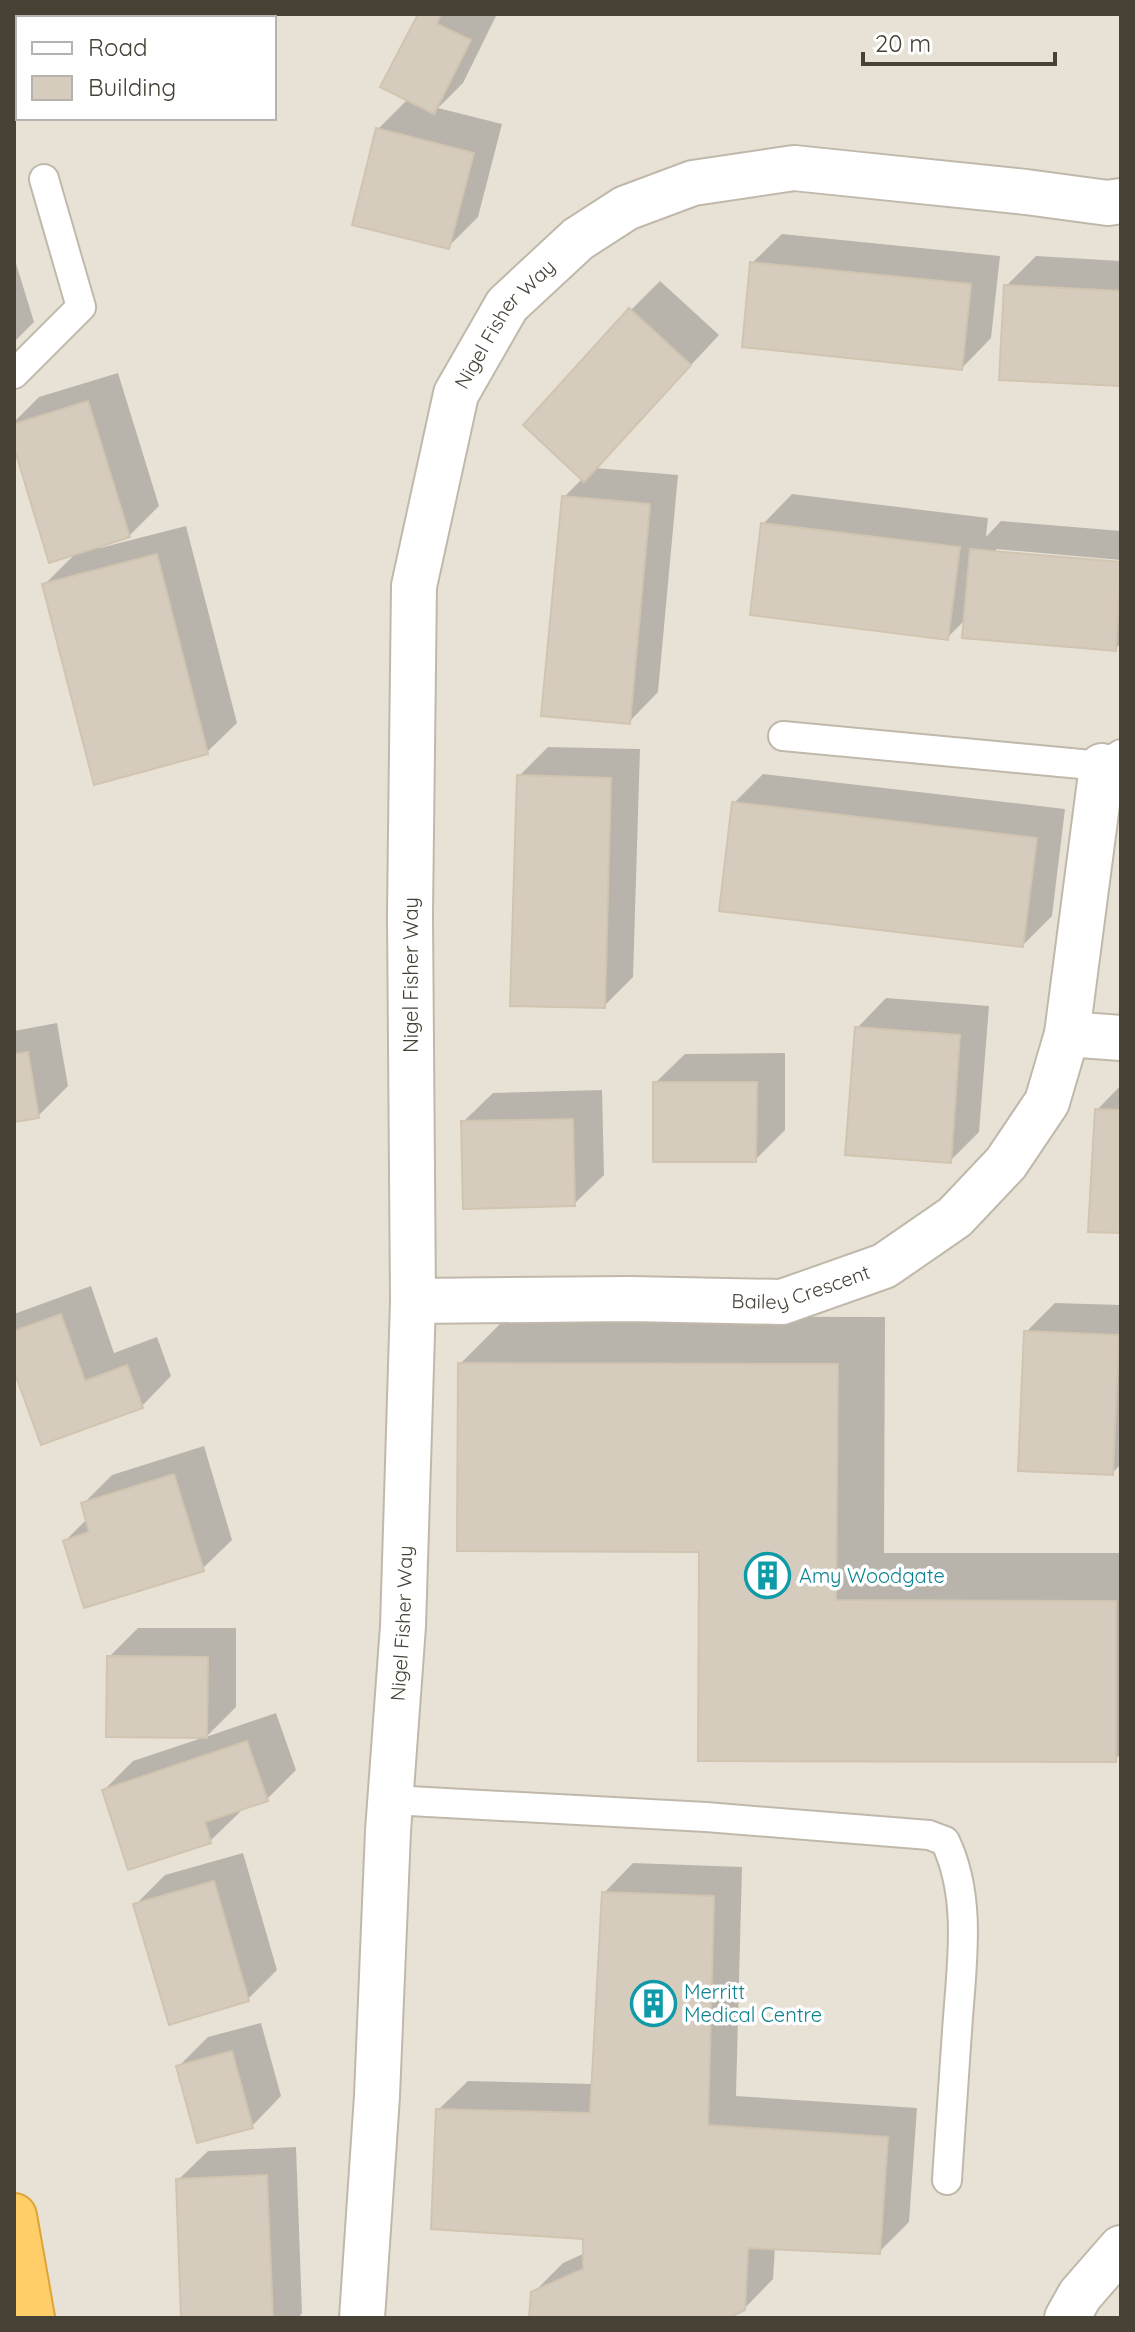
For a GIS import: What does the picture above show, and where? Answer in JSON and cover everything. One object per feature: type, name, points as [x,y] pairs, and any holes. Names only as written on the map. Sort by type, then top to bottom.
[{"type":"highway","points":[[14,2216],[32,2318]]},
{"type":"street","name":"Nigel Fisher Way","points":[[362,2318],[403,1626],[413,1301],[410,915],[414,586],[456,394],[507,305],[578,239],[626,208],[693,183],[794,168],[1108,203],[1121,201]]},
{"type":"street","name":"Bailey Crescent","points":[[413,1301],[630,1299],[782,1302],[884,1266],[955,1217],[1006,1163],[1047,1102],[1067,1034],[1112,760]]},
{"type":"street","points":[[1067,1034],[1121,1038]]},
{"type":"street","points":[[1067,2318],[1080,2295],[1121,2248]]},
{"type":"lane","points":[[14,374],[81,307],[44,179]]},
{"type":"lane","points":[[783,736],[1112,760]]},
{"type":"lane","points":[[391,1800],[706,1817],[929,1835],[945,1841],[955,1864],[962,1901],[961,1975],[947,2180]]},
{"type":"shaded area","points":[[14,14],[1121,14],[1121,2318],[14,2318]]},
{"type":"building","points":[[418,14],[441,14],[437,24],[471,40],[434,114],[380,87]]},
{"type":"building","points":[[376,128],[474,153],[449,249],[352,225]]},
{"type":"building","points":[[750,262],[971,284],[962,370],[742,347]]},
{"type":"building","points":[[1004,285],[1121,291],[1121,386],[999,380]]},
{"type":"building","points":[[629,308],[691,365],[584,482],[523,425]]},
{"type":"building","points":[[88,401],[130,537],[49,563],[14,447],[14,424]]},
{"type":"building","points":[[562,496],[650,504],[630,724],[541,716]]},
{"type":"building","points":[[761,523],[960,547],[948,640],[750,615]]},
{"type":"building","points":[[970,549],[1121,562],[1116,651],[962,638]]},
{"type":"building","points":[[157,554],[208,754],[94,785],[42,584]]},
{"type":"building","points":[[517,775],[611,778],[605,1008],[510,1006]]},
{"type":"building","points":[[732,802],[1037,838],[1023,947],[719,911]]},
{"type":"building","points":[[855,1027],[960,1035],[951,1163],[845,1155]]},
{"type":"building","points":[[28,1052],[39,1118],[14,1122],[14,1054]]},
{"type":"building","points":[[653,1082],[757,1082],[756,1162],[653,1162]]},
{"type":"building","points":[[1095,1109],[1121,1110],[1121,1233],[1088,1232]]},
{"type":"building","points":[[573,1119],[575,1206],[463,1209],[461,1121]]},
{"type":"building","points":[[61,1314],[85,1381],[127,1365],[143,1408],[41,1445],[17,1379],[14,1380],[14,1331]]},
{"type":"building","points":[[1024,1331],[1119,1335],[1113,1475],[1018,1471]]},
{"type":"building","name":"Amy Woodgate","points":[[458,1363],[838,1364],[836,1600],[1116,1601],[1116,1762],[698,1761],[699,1552],[457,1551]]},
{"type":"building","points":[[174,1474],[204,1571],[84,1608],[63,1541],[89,1532],[81,1503]]},
{"type":"building","points":[[107,1656],[208,1657],[207,1738],[106,1737]]},
{"type":"building","points":[[247,1741],[268,1801],[205,1822],[211,1843],[128,1870],[102,1790]]},
{"type":"building","points":[[214,1881],[249,2001],[169,2025],[133,1904]]},
{"type":"building","name":"Merritt Medical Centre","points":[[602,1892],[714,1896],[708,2125],[888,2137],[880,2254],[748,2248],[745,2310],[728,2318],[529,2318],[531,2292],[583,2269],[583,2239],[431,2229],[436,2109],[590,2113]]},
{"type":"building","points":[[232,2051],[253,2128],[197,2143],[176,2066]]},
{"type":"building","points":[[267,2175],[273,2318],[181,2318],[176,2179]]},
{"type":"place","name":"Amy Woodgate","points":[[768,1576]]},
{"type":"place","name":"Merritt Medical Centre","points":[[653,2003]]}]
